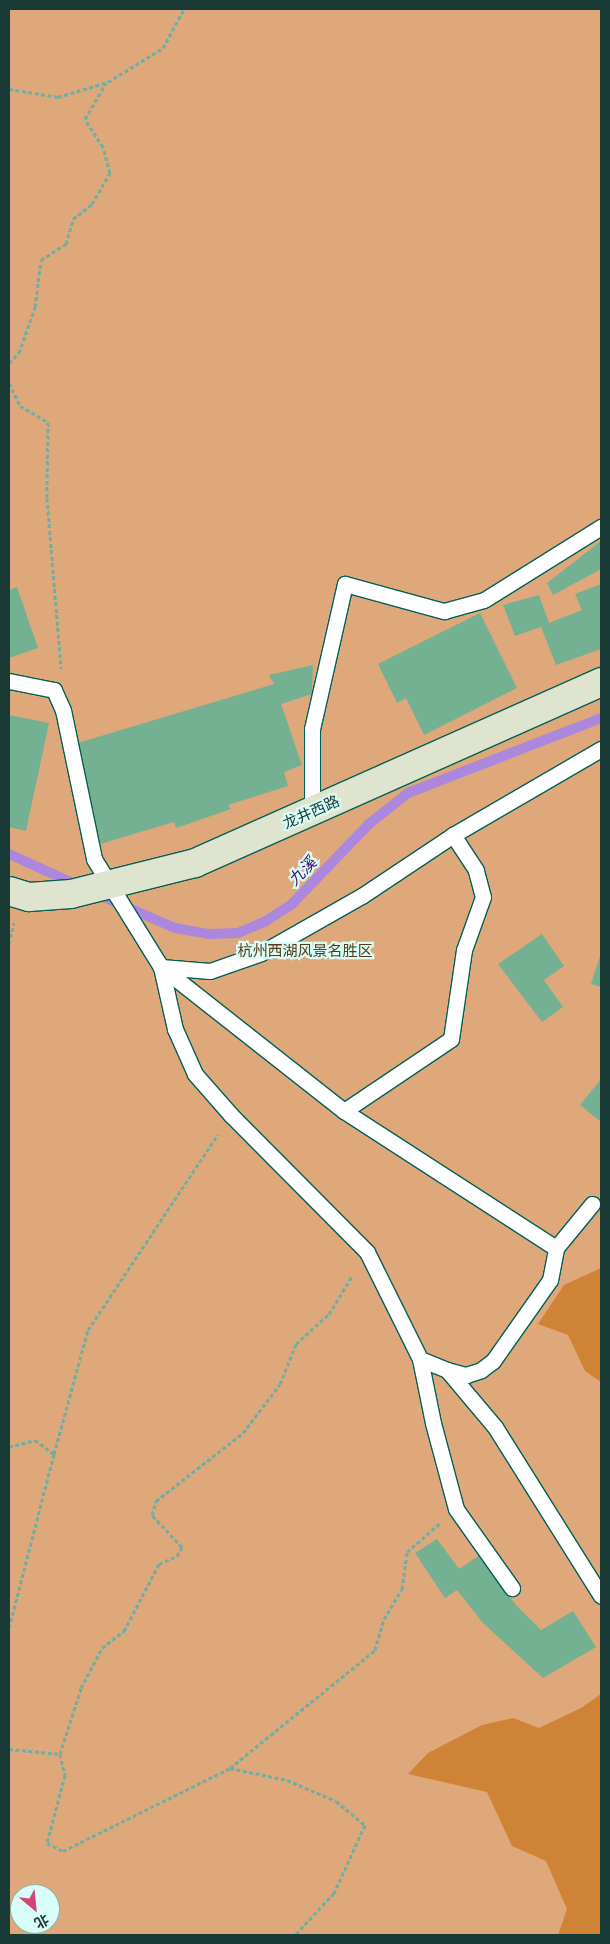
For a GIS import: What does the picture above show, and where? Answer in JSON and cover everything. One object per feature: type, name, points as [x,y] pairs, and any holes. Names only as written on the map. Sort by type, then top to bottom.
[{"type":"street","name":"龙井西路","points":[[9,892],[29,897],[71,894],[194,863],[601,682]]},
{"type":"lane","points":[[312,811],[312,729],[345,584],[444,611],[484,600],[601,527]]},
{"type":"lane","points":[[9,681],[54,690],[63,710],[94,859],[161,967],[175,1029],[195,1074],[231,1115],[367,1252],[420,1359],[433,1423],[456,1509],[512,1588]]},
{"type":"lane","points":[[161,967],[210,971],[261,953],[363,895],[454,835],[601,749]]},
{"type":"lane","points":[[344,1111],[451,1040],[464,950],[483,897],[476,870],[454,835]]},
{"type":"lane","points":[[161,967],[344,1111],[556,1248]]},
{"type":"lane","points":[[420,1359],[447,1370],[466,1375],[481,1370],[493,1361],[550,1280],[556,1248],[592,1204]]},
{"type":"lane","points":[[447,1370],[495,1427],[601,1596]]},
{"type":"path","points":[[9,89],[58,97],[106,83],[163,48],[184,9]]},
{"type":"path","points":[[9,363],[19,353],[35,307],[41,260],[66,244],[72,219],[92,204],[110,173],[103,147],[85,119],[106,83]]},
{"type":"path","points":[[9,384],[20,406],[48,422],[47,498],[63,662],[54,690]]},
{"type":"path","points":[[9,1628],[88,1330],[231,1115]]},
{"type":"path","points":[[367,1252],[329,1314],[296,1344],[280,1384],[243,1433],[156,1501],[152,1515],[182,1547],[177,1556],[159,1564],[124,1631],[102,1648],[81,1688],[60,1754],[65,1775],[47,1843],[63,1851],[230,1768],[375,1650],[384,1618],[402,1590],[407,1552],[456,1509]]},
{"type":"path","points":[[9,1447],[35,1440],[54,1454]]},
{"type":"path","points":[[9,1749],[60,1754]]},
{"type":"path","points":[[230,1768],[287,1780],[336,1801],[365,1825],[334,1893],[295,1935]]},
{"type":"green space","name":"杭州西湖风景名胜区","points":[[9,9],[601,9],[601,1935],[9,1935]]},
{"type":"shaded area","points":[[601,1268],[601,1382],[585,1371],[568,1335],[538,1324],[564,1285]]},
{"type":"shaded area","points":[[601,1694],[601,1935],[558,1935],[567,1909],[546,1861],[512,1846],[487,1792],[408,1774],[428,1753],[482,1725],[513,1718],[539,1728],[581,1708]]},
{"type":"building","points":[[601,541],[601,569],[553,595],[547,583]]},
{"type":"building","points":[[601,584],[601,649],[556,665],[541,627],[515,636],[503,605],[539,595],[549,623],[582,610],[575,594]]},
{"type":"building","points":[[17,587],[38,648],[9,658],[9,590]]},
{"type":"building","points":[[480,613],[517,688],[424,735],[406,698],[397,703],[378,664]]},
{"type":"building","points":[[313,665],[312,694],[281,704],[302,765],[284,772],[288,786],[228,805],[231,809],[176,828],[174,822],[100,844],[71,745],[274,684],[269,675]]},
{"type":"building","points":[[9,715],[49,723],[26,831],[9,827]]},
{"type":"building","points":[[542,934],[564,966],[544,980],[563,1007],[542,1022],[498,964]]},
{"type":"building","points":[[601,953],[601,987],[591,984]]},
{"type":"building","points":[[601,1079],[601,1122],[580,1105]]},
{"type":"building","points":[[437,1539],[459,1569],[480,1555],[515,1604],[541,1630],[573,1611],[596,1647],[543,1678],[483,1623],[457,1590],[445,1598],[415,1553]]},
{"type":"waterway","name":"九溪","points":[[97,894],[175,928],[209,934],[238,933],[266,921],[292,904],[369,824],[408,793],[601,718]]},
{"type":"waterway","name":"九溪","points":[[9,854],[79,886]]}]
